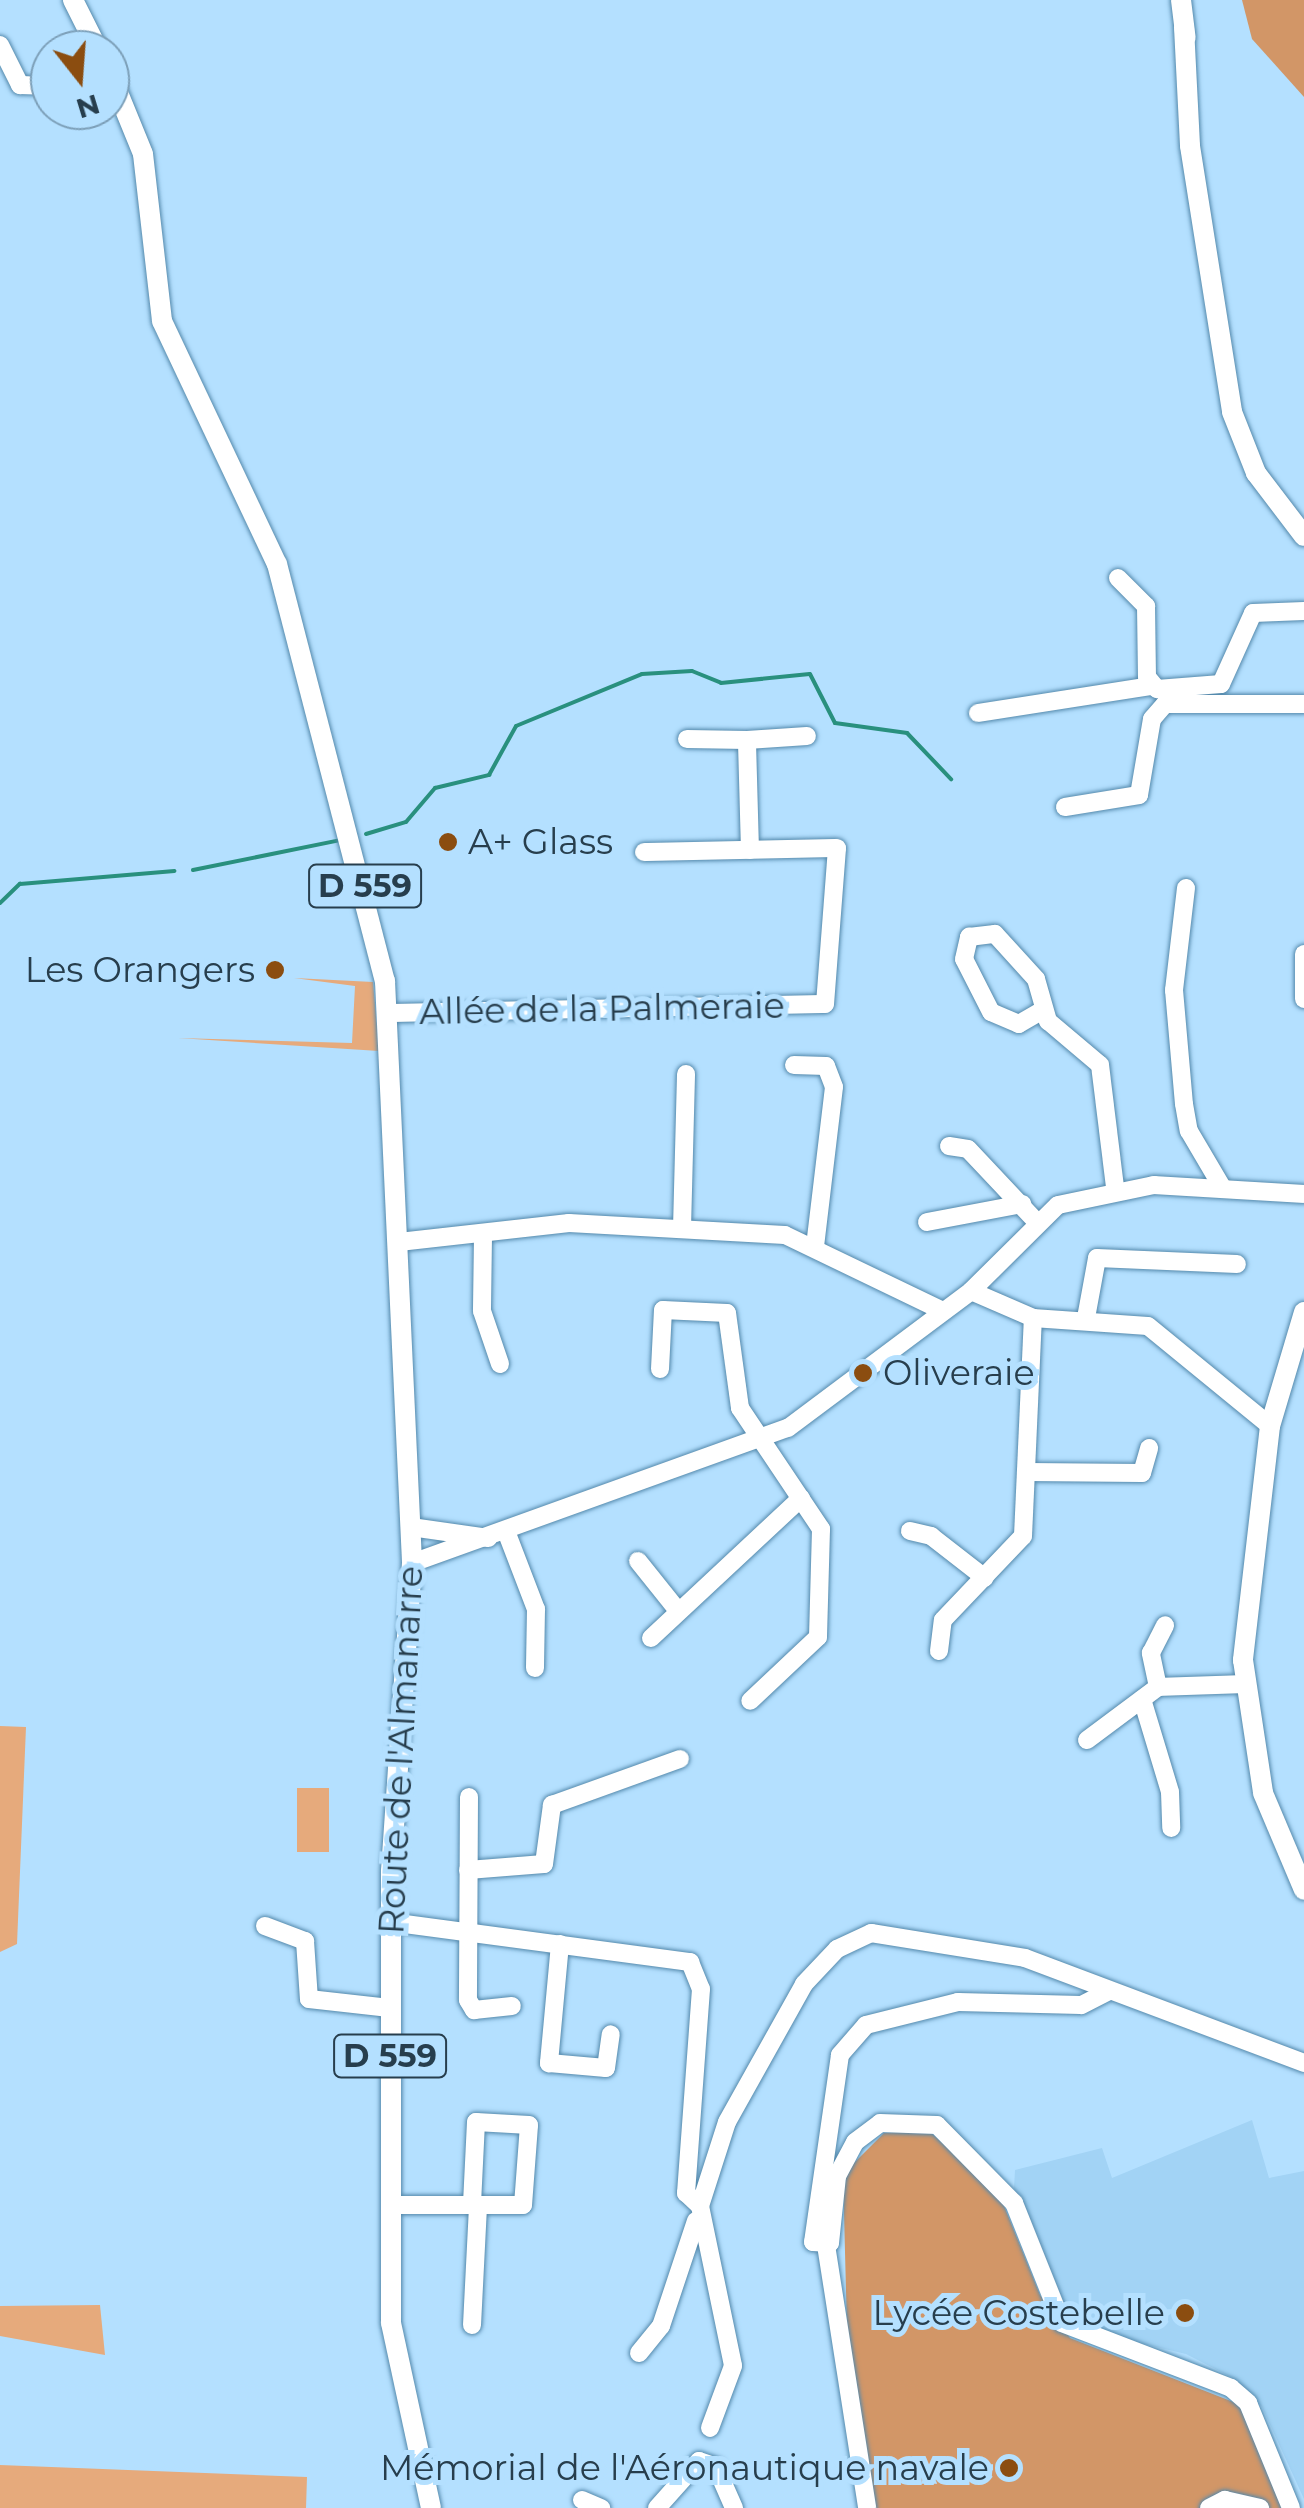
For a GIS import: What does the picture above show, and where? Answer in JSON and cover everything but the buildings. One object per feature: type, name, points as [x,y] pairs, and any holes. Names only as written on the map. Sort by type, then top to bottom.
[{"type":"main road","points":[[73,0],[88,30]]},
{"type":"main road","points":[[1181,0],[1197,173],[1232,412],[1256,474],[1304,536]]},
{"type":"main road","name":"D 559","points":[[130,127],[146,169],[159,310],[234,460],[288,600],[374,917],[389,1013],[411,1527]]},
{"type":"main road","points":[[1304,1312],[1270,1426],[1244,1684],[1264,1794],[1304,1890]]},
{"type":"main road","name":"Route de l'Almanarre","points":[[411,1527],[390,1922],[391,2205],[396,2378],[431,2508]]},
{"type":"street","points":[[0,45],[20,86],[30,86]]},
{"type":"street","points":[[1118,578],[1146,606],[1152,686]]},
{"type":"street","points":[[978,713],[1152,686],[1221,684],[1253,613],[1304,612]]},
{"type":"street","points":[[1064,807],[1139,795],[1152,719],[1165,704],[1304,704]]},
{"type":"street","points":[[687,739],[807,736]]},
{"type":"street","points":[[747,740],[750,850]]},
{"type":"street","name":"Allée de la Palmeraie","points":[[389,1013],[825,1004],[837,848],[644,852]]},
{"type":"street","points":[[1186,888],[1174,990],[1184,1104],[1188,1131],[1222,1187]]},
{"type":"street","points":[[1043,1010],[1019,1024],[991,1012],[964,959],[970,937],[995,934],[1036,979],[1043,1010],[1100,1064],[1115,1187]]},
{"type":"street","points":[[1304,954],[1304,999]]},
{"type":"street","points":[[794,1065],[826,1066],[834,1087],[814,1247]]},
{"type":"street","points":[[682,1228],[686,1074]]},
{"type":"street","points":[[949,1146],[968,1149],[1035,1220]]},
{"type":"street","points":[[412,1563],[760,1440],[812,1413],[971,1291],[1035,1220],[1115,1187],[1222,1187],[1304,1194]]},
{"type":"street","points":[[927,1222],[1022,1204]]},
{"type":"street","points":[[399,1242],[483,1236],[570,1222],[785,1235],[943,1311]]},
{"type":"street","points":[[483,1236],[482,1311],[500,1364]]},
{"type":"street","points":[[1086,1318],[1097,1258],[1237,1264]]},
{"type":"street","points":[[971,1291],[1032,1318],[1086,1318],[1148,1326],[1270,1426]]},
{"type":"street","points":[[660,1369],[663,1310],[727,1313],[733,1389],[823,1540],[818,1637],[750,1701]]},
{"type":"street","points":[[939,1651],[943,1620],[1023,1536],[1032,1318]]},
{"type":"street","points":[[1027,1472],[1142,1473],[1149,1448]]},
{"type":"street","points":[[652,1638],[800,1498]]},
{"type":"street","points":[[411,1527],[488,1538]]},
{"type":"street","points":[[506,1531],[536,1608],[536,1668]]},
{"type":"street","points":[[910,1531],[932,1536],[985,1578]]},
{"type":"street","points":[[638,1561],[678,1611]]},
{"type":"street","points":[[1165,1625],[1152,1653],[1150,1693],[1170,1828]]},
{"type":"street","points":[[1087,1740],[1150,1693],[1244,1684]]},
{"type":"street","points":[[468,1870],[544,1864],[552,1805],[680,1759]]},
{"type":"street","points":[[469,1797],[468,2000],[474,2010],[512,2006]]},
{"type":"street","points":[[390,1922],[690,1962],[699,1975],[684,2138],[686,2193],[698,2213],[732,2340],[733,2366],[710,2428]]},
{"type":"street","points":[[266,1926],[305,1941],[309,1999],[389,2008]]},
{"type":"street","points":[[638,2353],[661,2326],[717,2142],[804,1984],[854,1938],[970,1945],[1304,2063]]},
{"type":"street","points":[[560,1944],[550,2063],[606,2068],[612,2034]]},
{"type":"street","points":[[826,2245],[810,2230],[816,2175],[840,2054],[866,2026],[958,2002],[1082,2005],[1107,1992]]},
{"type":"street","points":[[391,2205],[475,2205],[523,2206],[529,2125],[476,2122],[475,2205],[472,2325]]},
{"type":"street","points":[[866,2508],[826,2245],[838,2176],[855,2142],[880,2124],[937,2125],[1014,2204],[1062,2324],[1231,2388],[1248,2403],[1291,2508]]},
{"type":"street","points":[[657,2508],[699,2461],[716,2467],[734,2508]]},
{"type":"street","points":[[582,2500],[601,2508]]},
{"type":"street","points":[[1209,2508],[1225,2500],[1260,2508]]},
{"type":"shaded area","points":[[1242,0],[1304,0],[1304,97],[1252,39]]},
{"type":"shaded area","points":[[294,978],[373,982],[379,1051],[178,1038],[352,1043],[355,986]]},
{"type":"shaded area","points":[[0,1726],[26,1727],[17,1944],[0,1952]]},
{"type":"shaded area","points":[[297,1788],[329,1788],[329,1852],[297,1852]]},
{"type":"shaded area","name":"Lycée Costebelle","points":[[1252,2120],[1269,2178],[1304,2171],[1304,2499],[1262,2407],[1233,2378],[1186,2354],[1080,2329],[1069,2318],[1014,2188],[1015,2170],[1102,2148],[1112,2178]]},
{"type":"shaded area","points":[[927,2129],[1000,2196],[1040,2295],[1070,2338],[1241,2405],[1282,2508],[866,2508],[849,2407],[843,2174],[884,2133]]},
{"type":"shaded area","points":[[100,2305],[105,2355],[0,2336],[0,2306]]},
{"type":"shaded area","points":[[0,2465],[307,2477],[306,2508],[0,2508]]},
{"type":"waterway","points":[[366,834],[406,822],[435,788],[489,775],[516,726],[642,674],[692,671],[721,683],[810,674],[835,723],[907,733],[951,779]]},
{"type":"waterway","points":[[193,870],[340,840]]},
{"type":"waterway","points":[[0,903],[20,884],[174,871]]},
{"type":"place","name":"A+ Glass","points":[[448,842]]},
{"type":"place","name":"Les Orangers","points":[[275,970]]},
{"type":"place","name":"Oliveraie","points":[[863,1373]]},
{"type":"place","name":"Lycée Costebelle","points":[[1185,2313]]},
{"type":"place","name":"Mémorial de l'Aéronautique navale","points":[[1009,2468]]}]
